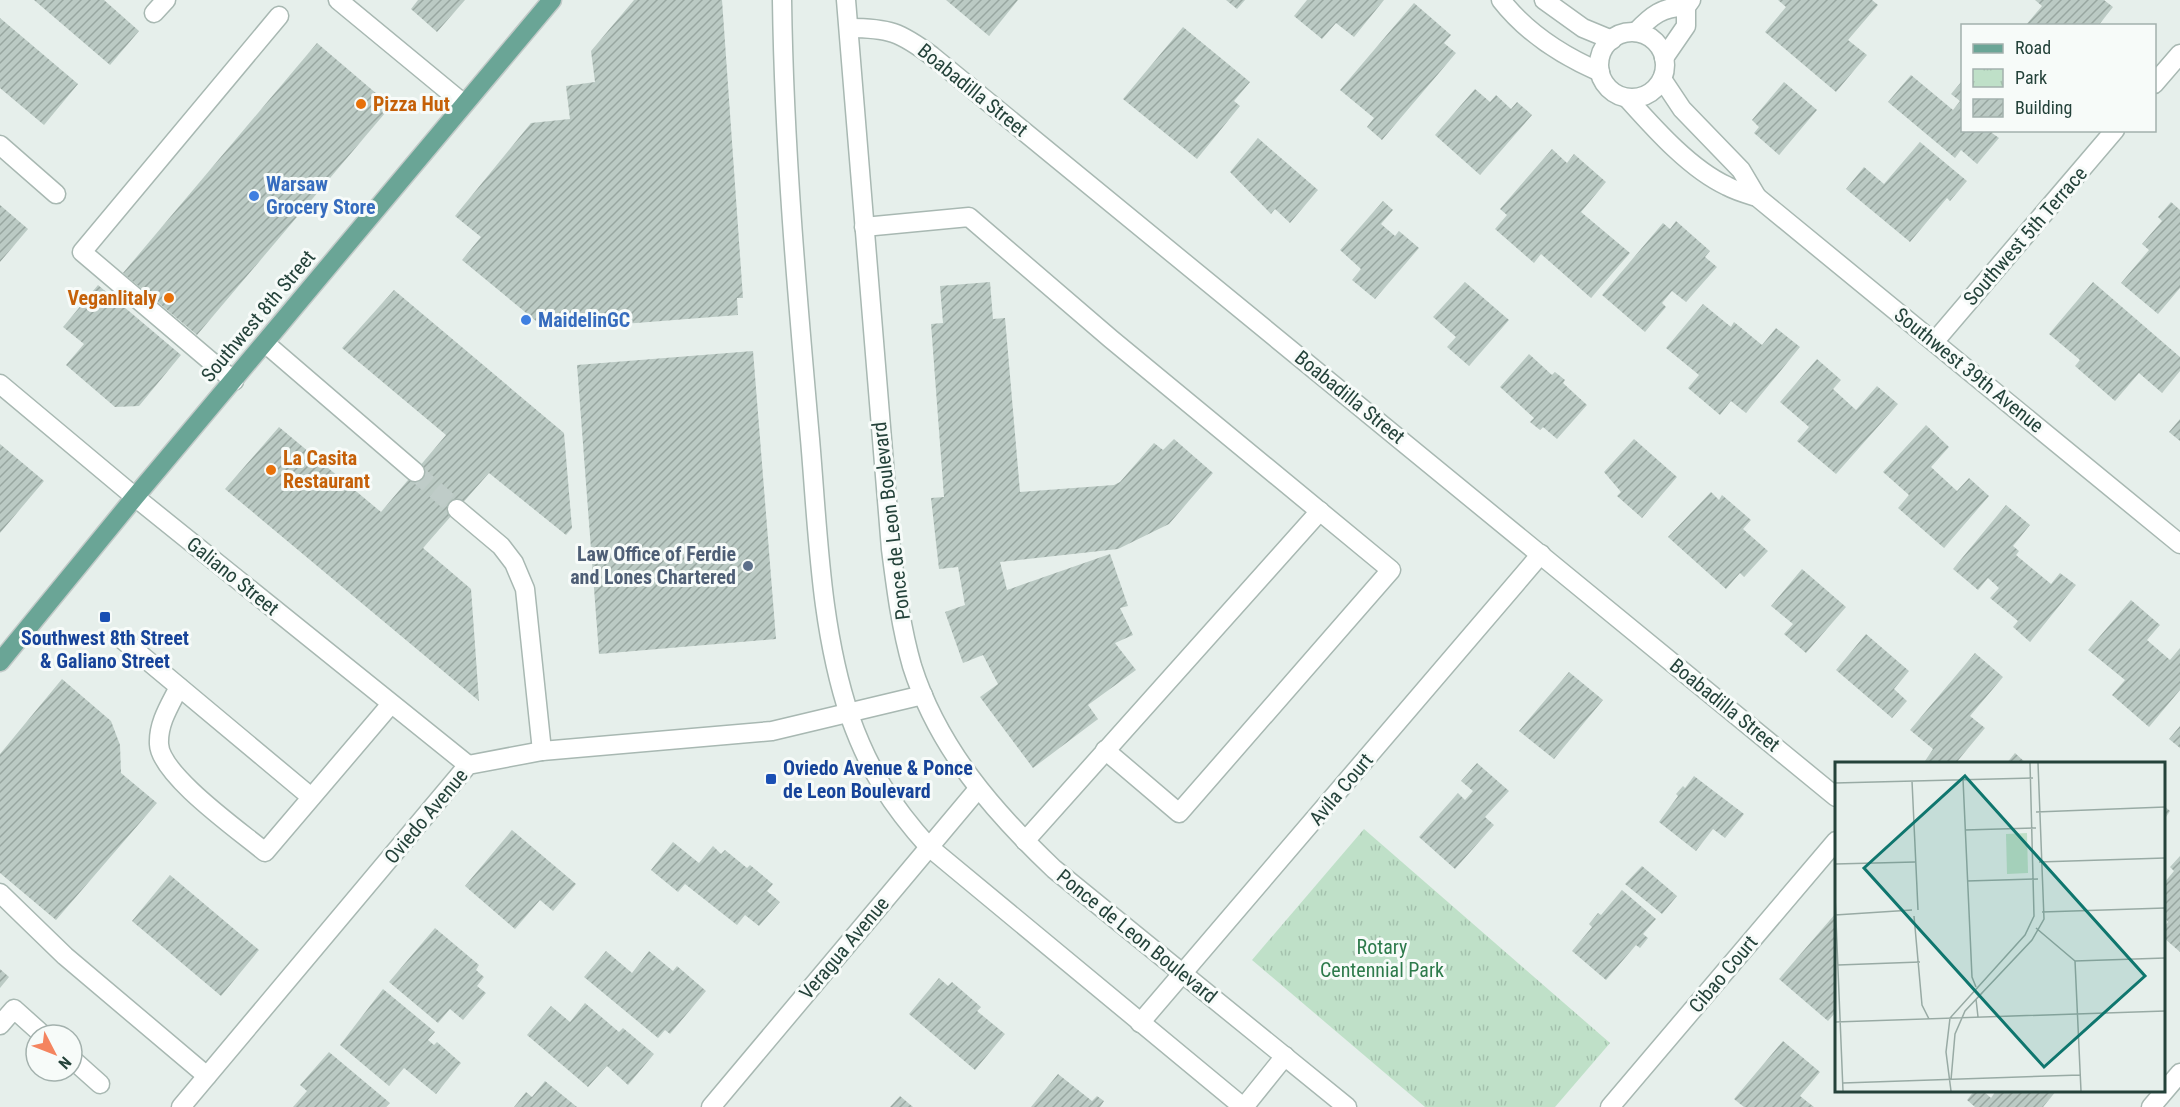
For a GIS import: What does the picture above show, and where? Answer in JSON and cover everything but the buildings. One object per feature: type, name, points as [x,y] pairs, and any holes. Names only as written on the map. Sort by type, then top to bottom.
[{"type":"main road","name":"Southwest 8th Street","points":[[0,662],[135,497],[552,0]]},
{"type":"street","points":[[338,0],[464,104]]},
{"type":"street","points":[[782,0],[785,132],[821,571],[835,662],[849,714],[874,776],[892,805],[929,847],[1243,1107],[1286,1056]]},
{"type":"street","name":"Ponce de Leon Boulevard","points":[[846,0],[891,549],[899,608],[912,664],[923,695],[954,754],[978,789],[1025,841],[1054,869],[1347,1107]]},
{"type":"street","name":"Southwest 39th Avenue","points":[[1501,0],[1512,14],[1539,37],[1581,64],[1600,72],[1607,86],[1627,98],[1657,130],[1699,167],[1726,186],[1757,197],[2180,544]]},
{"type":"street","points":[[1544,0],[1583,28],[1612,40]]},
{"type":"street","points":[[1627,98],[1648,94],[1662,79],[1664,58],[1686,26],[1689,3],[1671,6],[1652,15],[1636,32]]},
{"type":"street","points":[[234,381],[82,252],[279,16]]},
{"type":"street","name":"Boabadilla Street","points":[[849,28],[882,28],[910,40],[1835,795]]},
{"type":"street","points":[[1600,72],[1601,54],[1612,40],[1626,33],[1636,32],[1654,41],[1664,58]]},
{"type":"street","points":[[2156,82],[2180,54]]},
{"type":"street","name":"Southwest 39th Avenue","points":[[1662,79],[1682,109],[1741,170],[1757,197]]},
{"type":"street","name":"Southwest 5th Terrace","points":[[1935,341],[2113,132]]},
{"type":"street","points":[[0,145],[56,194]]},
{"type":"street","points":[[864,227],[969,217],[1111,339],[1391,570],[1179,813],[1105,750]]},
{"type":"street","points":[[265,344],[415,472]]},
{"type":"street","name":"Galiano Street","points":[[0,384],[135,497],[468,765]]},
{"type":"street","points":[[457,509],[501,546],[514,563],[525,589],[542,751]]},
{"type":"street","points":[[1025,841],[1320,511]]},
{"type":"street","name":"Avila Court","points":[[1140,1023],[1184,975],[1541,554]]},
{"type":"street","points":[[123,640],[310,797]]},
{"type":"street","points":[[179,687],[164,715],[159,733],[159,747],[166,764],[184,785],[264,852],[392,704]]},
{"type":"street","name":"Oviedo Avenue","points":[[181,1107],[468,765],[542,751],[772,731],[923,695]]},
{"type":"street","name":"Veragua Avenue","points":[[711,1107],[978,789]]},
{"type":"street","name":"Cibao Court","points":[[1610,1107],[1835,842]]},
{"type":"street","points":[[0,893],[65,956],[207,1076]]},
{"type":"street","points":[[0,1025],[14,1009],[30,1023]]},
{"type":"street","points":[[84,1070],[100,1084]]},
{"type":"street","points":[[2151,1107],[2161,1092]]},
{"type":"green space","name":"Rotary Centennial Park","points":[[1364,829],[1610,1043],[1555,1107],[1425,1107],[1252,960]]},
{"type":"tunnel","points":[[415,472],[457,509]]},
{"type":"place","name":"Pizza Hut","points":[[361,104]]},
{"type":"place","name":"Warsaw Grocery Store","points":[[254,196]]},
{"type":"place","name":"Veganlitaly","points":[[169,298]]},
{"type":"place","name":"MaidelinGC","points":[[526,320]]},
{"type":"place","name":"La Casita Restaurant","points":[[271,470]]},
{"type":"place","name":"Law Office of Ferdie and Lones Chartered","points":[[748,566]]},
{"type":"place","name":"Southwest 8th Street & Galiano Street","points":[[105,617]]},
{"type":"place","name":"Oviedo Avenue & Ponce de Leon Boulevard","points":[[771,779]]}]
